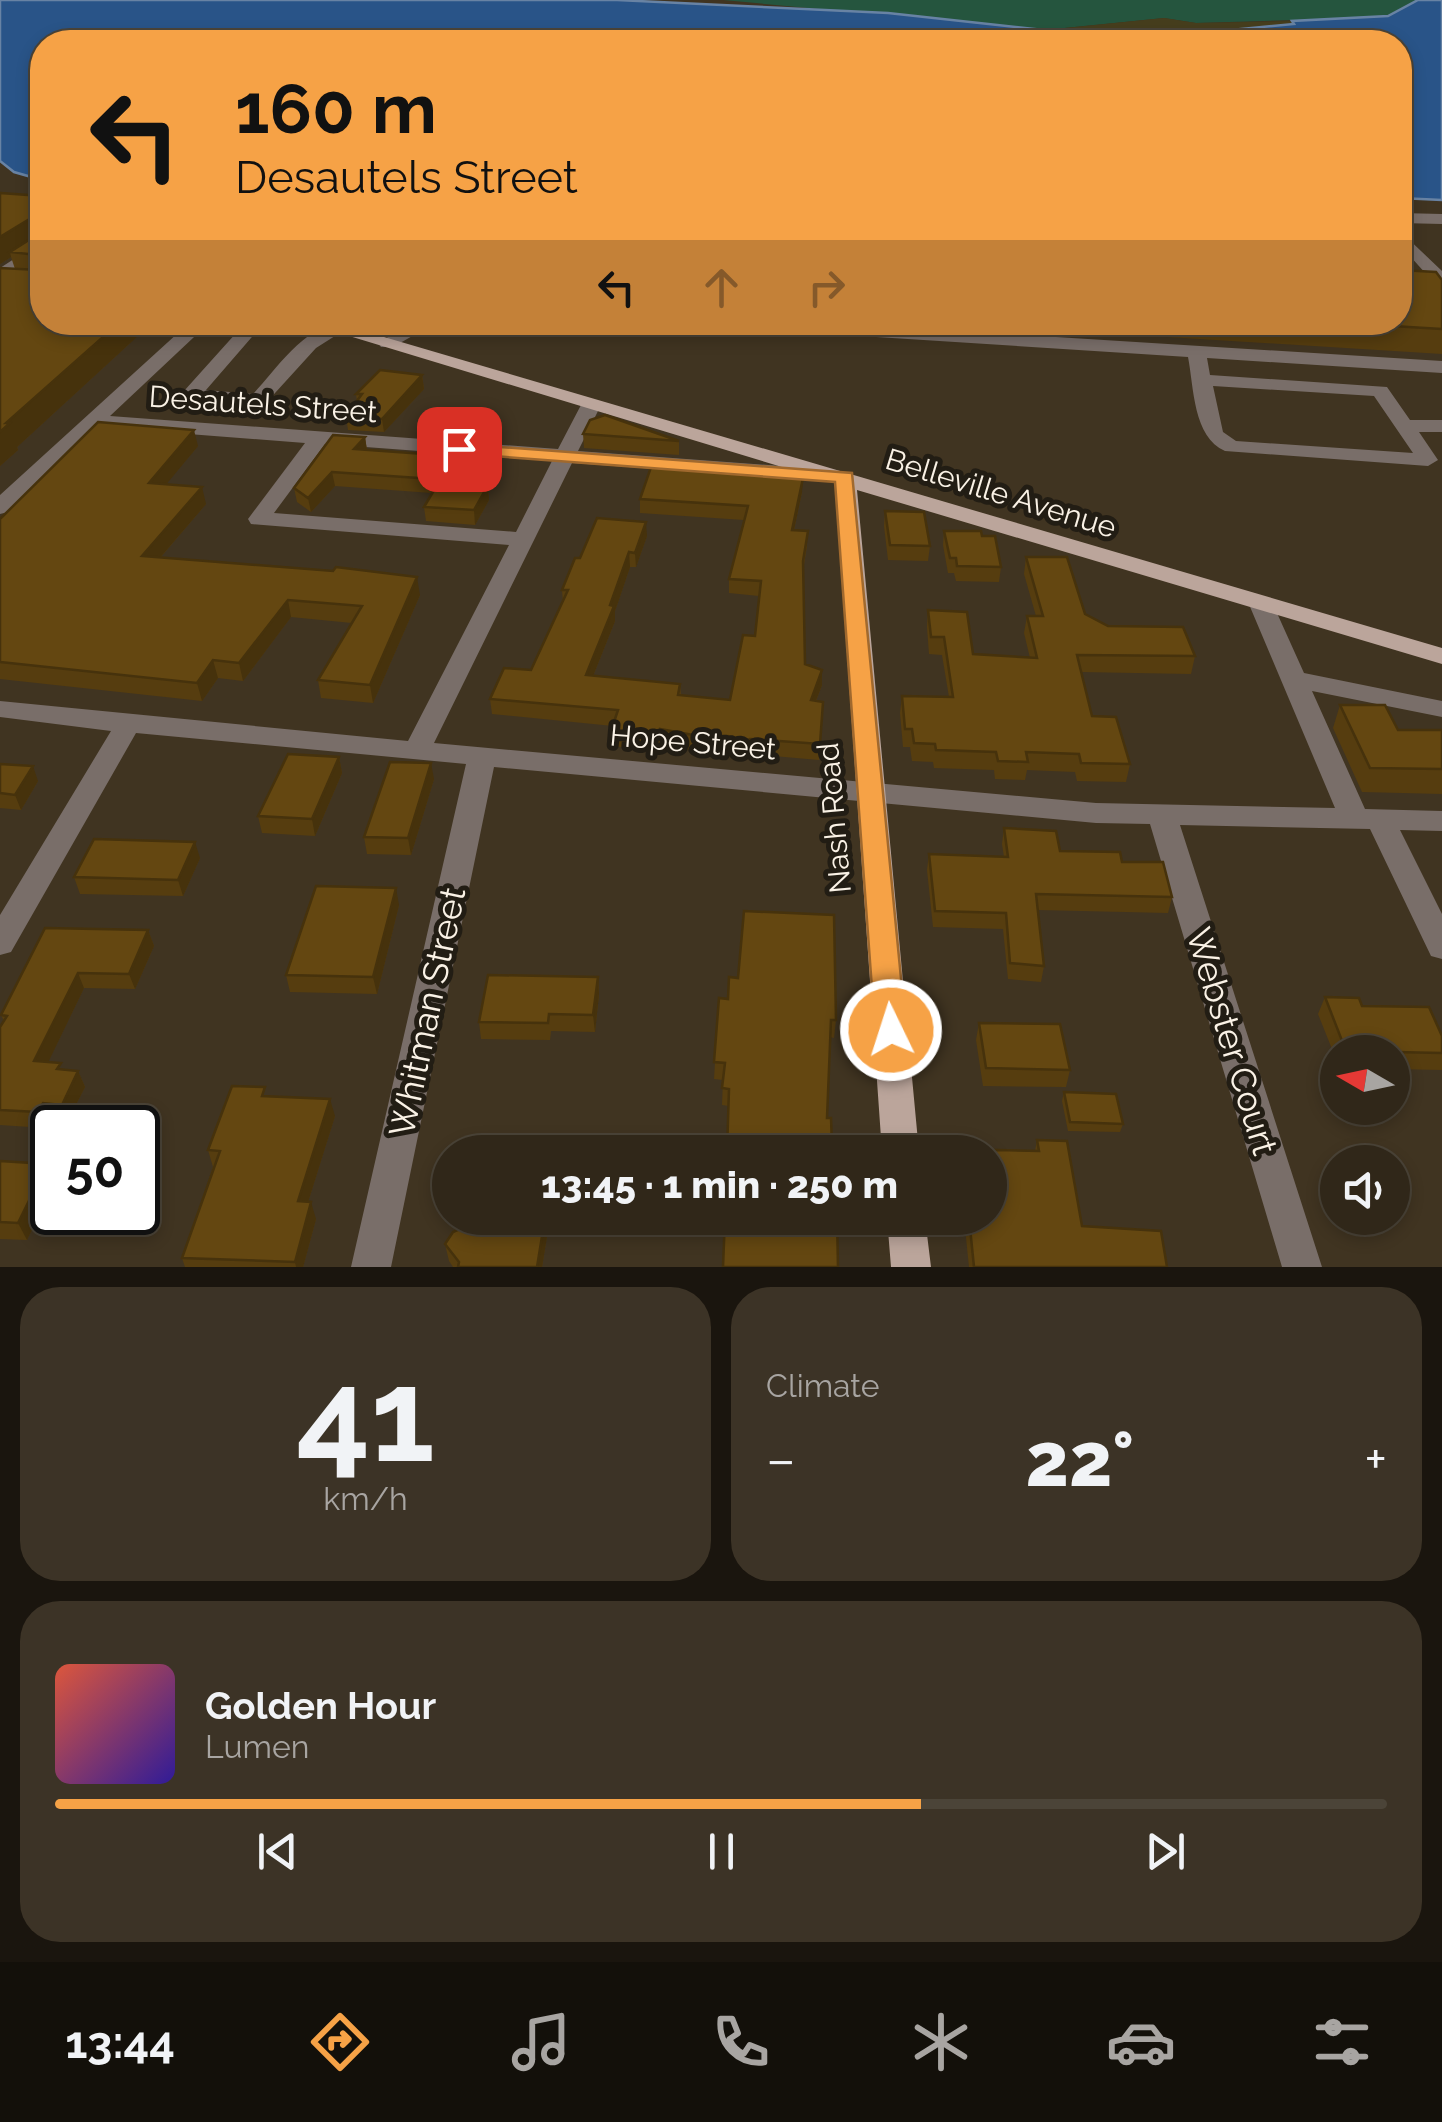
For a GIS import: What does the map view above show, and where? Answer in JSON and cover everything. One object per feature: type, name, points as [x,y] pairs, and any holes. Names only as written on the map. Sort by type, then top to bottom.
[{"type":"main road","name":"Belleville Avenue","points":[[358,335],[1442,656]]},
{"type":"main road","name":"Nash Road","points":[[845,477],[899,1135]]},
{"type":"main road","points":[[907,1235],[910,1267]]},
{"type":"street","points":[[1412,218],[1442,218]]},
{"type":"street","points":[[1412,250],[1435,277]]},
{"type":"street","points":[[6,281],[30,258]]},
{"type":"street","points":[[0,507],[187,335]]},
{"type":"street","points":[[244,335],[191,395],[258,400],[310,344],[326,335]]},
{"type":"street","points":[[387,343],[403,335]]},
{"type":"street","points":[[927,335],[1435,367],[1442,383]]},
{"type":"street","points":[[1196,352],[1213,433],[1219,441],[1232,447],[1428,460],[1380,391],[1202,380]]},
{"type":"street","points":[[418,750],[590,405]]},
{"type":"street","name":"Desautels Street","points":[[96,422],[845,477]]},
{"type":"street","points":[[1404,426],[1442,426]]},
{"type":"street","points":[[318,440],[259,519],[524,539]]},
{"type":"street","points":[[1260,602],[1293,678],[1368,820],[1442,947]]},
{"type":"street","points":[[1293,678],[1442,710]]},
{"type":"street","name":"Hope Street","points":[[0,709],[128,724],[1162,815],[1442,821]]},
{"type":"street","points":[[0,943],[128,724]]},
{"type":"street","name":"Whitman Street","points":[[371,1267],[482,756]]},
{"type":"street","name":"Webster Court","points":[[1162,815],[1302,1267]]},
{"type":"green space","points":[[723,0],[1419,0],[1395,14],[1362,18],[1196,23],[1164,18],[1045,30]]},
{"type":"sand","points":[[1164,18],[1196,23],[1295,24],[1232,30],[1045,30]]},
{"type":"water","points":[[0,0],[617,0],[888,13],[1044,30],[30,30],[30,177],[14,172],[0,161]]},
{"type":"water","points":[[1418,0],[1442,0],[1442,200],[1412,199],[1412,30],[1231,30],[1294,24],[1292,21],[1388,16]]},
{"type":"building","points":[[0,193],[30,195],[30,219],[0,237]]},
{"type":"building","points":[[30,239],[30,254],[10,252]]},
{"type":"building","points":[[0,268],[30,270],[30,335],[105,335],[0,432]]},
{"type":"building","points":[[1412,271],[1436,272],[1442,280],[1442,329],[1412,327]]},
{"type":"building","points":[[380,370],[422,375],[382,419],[346,416],[362,394],[356,394]]},
{"type":"building","points":[[605,415],[679,441],[583,434],[590,420]]},
{"type":"building","points":[[98,422],[194,430],[149,483],[202,487],[142,556],[333,571],[336,567],[417,577],[370,685],[318,680],[362,606],[288,600],[239,663],[213,660],[197,683],[0,662],[0,519]]},
{"type":"building","points":[[333,435],[365,437],[354,449],[494,459],[480,484],[488,485],[474,510],[424,507],[439,482],[433,479],[332,472],[308,498],[294,488]]},
{"type":"building","points":[[651,467],[803,478],[792,530],[808,531],[803,561],[805,664],[822,670],[811,700],[823,702],[820,744],[750,739],[743,742],[728,736],[710,738],[660,729],[659,735],[611,731],[618,710],[490,699],[504,668],[531,670],[568,590],[562,590],[575,558],[580,558],[597,518],[646,522],[635,553],[629,552],[610,605],[614,606],[586,675],[680,684],[678,695],[730,700],[743,635],[755,636],[761,581],[729,579],[748,506],[640,499]]},
{"type":"building","points":[[885,511],[924,512],[930,546],[890,545]]},
{"type":"building","points":[[944,531],[981,531],[982,536],[995,536],[1001,567],[957,566],[956,558],[950,558]]},
{"type":"building","points":[[1026,557],[1067,557],[1085,614],[1108,626],[1183,627],[1195,656],[1077,655],[1092,716],[1116,717],[1130,764],[1081,763],[1079,754],[1026,752],[1028,762],[998,761],[996,752],[936,750],[935,744],[914,743],[912,729],[905,729],[902,696],[953,697],[944,637],[931,637],[928,610],[967,612],[973,654],[1037,658],[1027,616],[1043,616]]},
{"type":"building","points":[[1340,705],[1385,705],[1398,730],[1442,730],[1442,769],[1370,768]]},
{"type":"building","points":[[288,754],[339,757],[312,819],[258,816]]},
{"type":"building","points":[[390,762],[431,763],[408,838],[364,837]]},
{"type":"building","points":[[0,764],[33,766],[15,795],[0,793]]},
{"type":"building","points":[[1004,828],[1056,831],[1060,851],[1120,852],[1122,862],[1163,862],[1172,897],[1036,894],[1044,966],[1010,963],[1006,913],[935,911],[929,854],[1008,857]]},
{"type":"building","points":[[94,839],[195,842],[178,880],[74,877]]},
{"type":"building","points":[[316,886],[396,888],[373,977],[286,975]]},
{"type":"building","points":[[744,911],[834,915],[836,1020],[831,1020],[827,1118],[831,1118],[832,1135],[728,1135],[729,1089],[722,1088],[725,1063],[714,1062],[719,998],[728,999],[729,977],[738,978]]},
{"type":"building","points":[[45,928],[148,930],[129,974],[78,973],[34,1061],[61,1063],[57,1069],[78,1071],[62,1105],[30,1105],[30,1112],[0,1110],[0,1027],[7,1016],[1,1015]]},
{"type":"building","points":[[488,975],[598,977],[593,1015],[549,1014],[548,1023],[479,1022]]},
{"type":"building","points":[[1325,997],[1359,998],[1362,1006],[1429,1007],[1442,1036],[1442,1053],[1410,1052],[1410,1035],[1340,1035]]},
{"type":"building","points":[[979,1023],[1060,1024],[1070,1070],[986,1068]]},
{"type":"building","points":[[232,1086],[265,1087],[262,1096],[330,1099],[298,1201],[311,1202],[295,1262],[182,1258],[220,1151],[208,1150]]},
{"type":"building","points":[[1064,1092],[1116,1094],[1123,1124],[1070,1122]]},
{"type":"building","points":[[1037,1140],[1067,1141],[1082,1226],[1161,1231],[1167,1267],[974,1267],[971,1235],[1007,1235],[1007,1150],[1039,1151]]},
{"type":"building","points":[[0,1161],[30,1163],[30,1199],[18,1223],[0,1222]]},
{"type":"building","points":[[451,1235],[542,1235],[537,1267],[458,1267],[459,1262],[445,1244]]},
{"type":"building","points":[[724,1235],[837,1235],[838,1267],[723,1267]]},
{"type":"route","points":[[459,449],[845,477],[891,1030]]}]
